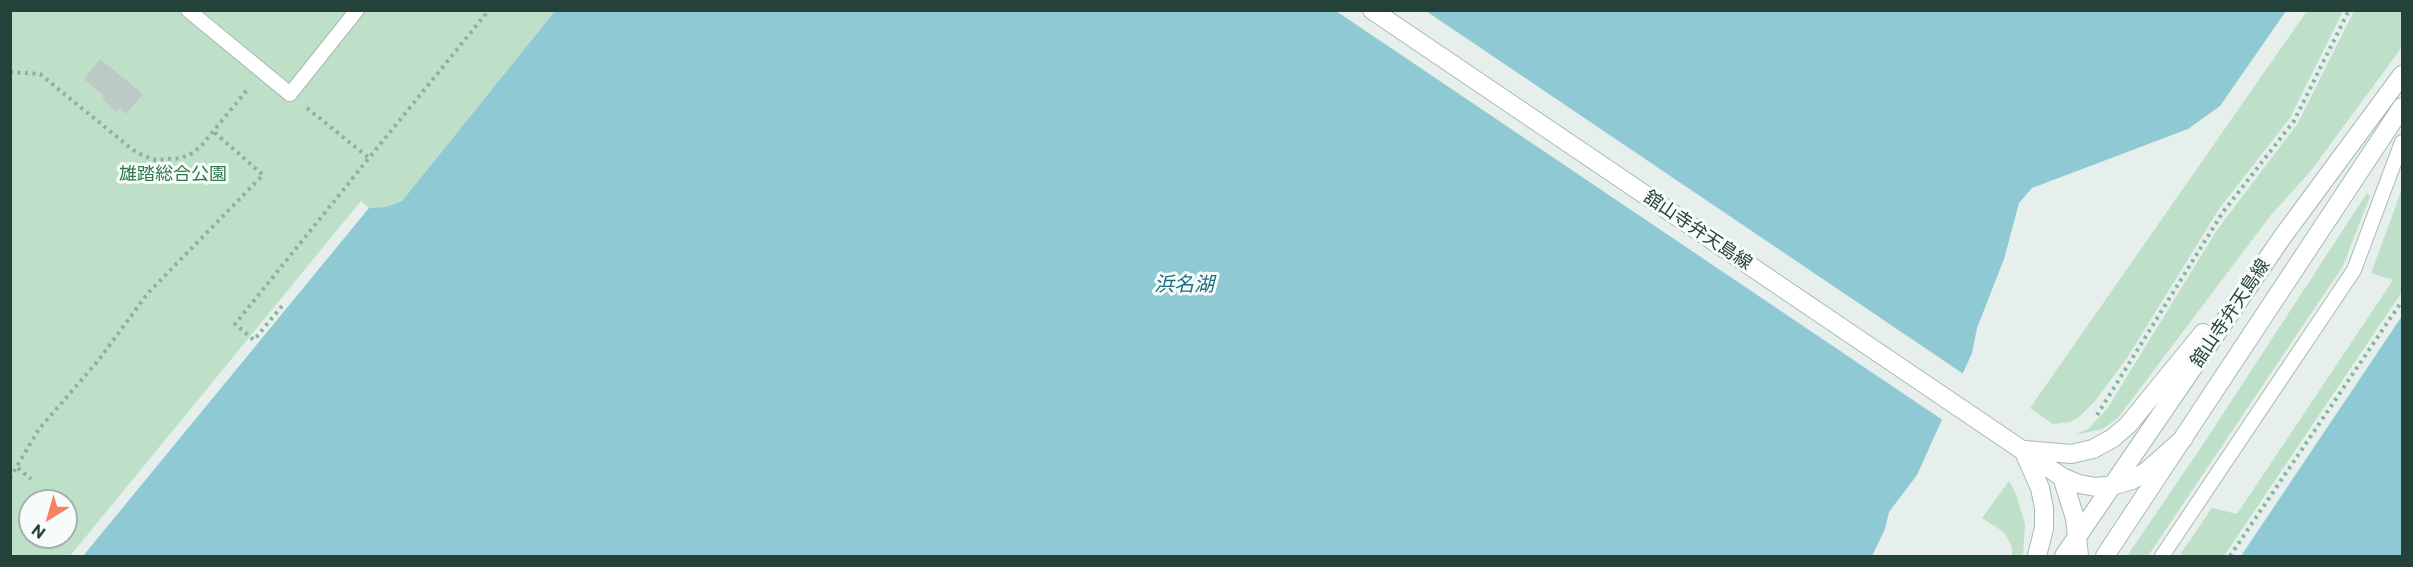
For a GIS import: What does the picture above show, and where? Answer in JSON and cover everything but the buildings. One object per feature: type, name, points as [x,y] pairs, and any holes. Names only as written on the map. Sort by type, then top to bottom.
[{"type":"main road","name":"舘山寺弁天島線","points":[[1372,10],[2062,477],[2079,484],[2096,487],[2111,486]]},
{"type":"main road","name":"舘山寺弁天島線","points":[[2064,556],[2283,236],[2403,75]]},
{"type":"main road","name":"舘山寺弁天島線","points":[[2105,556],[2403,107]]},
{"type":"main road","points":[[2037,556],[2044,528],[2044,508],[2040,488],[2023,450],[2071,454],[2093,449],[2113,438],[2128,425],[2283,236]]},
{"type":"main road","points":[[2111,486],[2132,480],[2147,471],[2184,438]]},
{"type":"main road","points":[[2062,477],[2070,497],[2078,536],[2079,556]]},
{"type":"lane","points":[[188,10],[290,94],[357,10]]},
{"type":"lane","points":[[2162,556],[2354,270],[2403,142]]},
{"type":"path","points":[[282,306],[254,340],[235,324],[489,10]]},
{"type":"path","points":[[2090,421],[2103,406],[2223,212],[2294,121],[2349,10]]},
{"type":"path","points":[[10,72],[40,74],[144,156],[162,160],[181,159],[193,153],[214,132],[263,71]]},
{"type":"path","points":[[290,94],[369,158]]},
{"type":"path","points":[[12,474],[18,468],[39,429],[98,361],[148,293],[263,175],[214,132]]},
{"type":"path","points":[[2230,556],[2403,301]]},
{"type":"path","points":[[18,468],[31,479]]},
{"type":"green space","name":"雄踏総合公園","points":[[10,11],[555,11],[402,201],[386,207],[369,208],[361,201],[78,546],[78,489],[18,489],[18,549],[76,549],[70,556],[11,556]]},
{"type":"green space","points":[[2307,11],[2343,11],[2290,118],[2219,209],[2127,358],[2095,401],[2079,417],[2070,422],[2053,424],[2030,408]]},
{"type":"green space","points":[[2354,11],[2402,11],[2402,47],[2310,172],[2271,215],[2117,419],[2102,429],[2075,435],[2088,429],[2107,409],[2217,230],[2298,123]]},
{"type":"green space","points":[[2402,189],[2402,292],[2224,556],[2179,556],[2212,508],[2237,514],[2393,280],[2371,273]]},
{"type":"green space","points":[[2367,193],[2370,196],[2343,266],[2148,556],[2127,556],[2202,446]]},
{"type":"green space","points":[[2009,481],[2016,494],[2025,524],[2023,556],[2012,556],[2012,547],[2004,532],[1982,518]]},
{"type":"water","name":"浜名湖","points":[[555,11],[2286,11],[2220,106],[2188,129],[2032,188],[2019,203],[2004,259],[1977,328],[1972,353],[1917,475],[1889,512],[1885,529],[1872,556],[83,556],[369,208],[386,207],[402,201]]},
{"type":"water","points":[[2402,316],[2402,556],[2241,556]]},
{"type":"pier","points":[[1336,11],[1426,11],[1965,375],[1944,421]]}]
